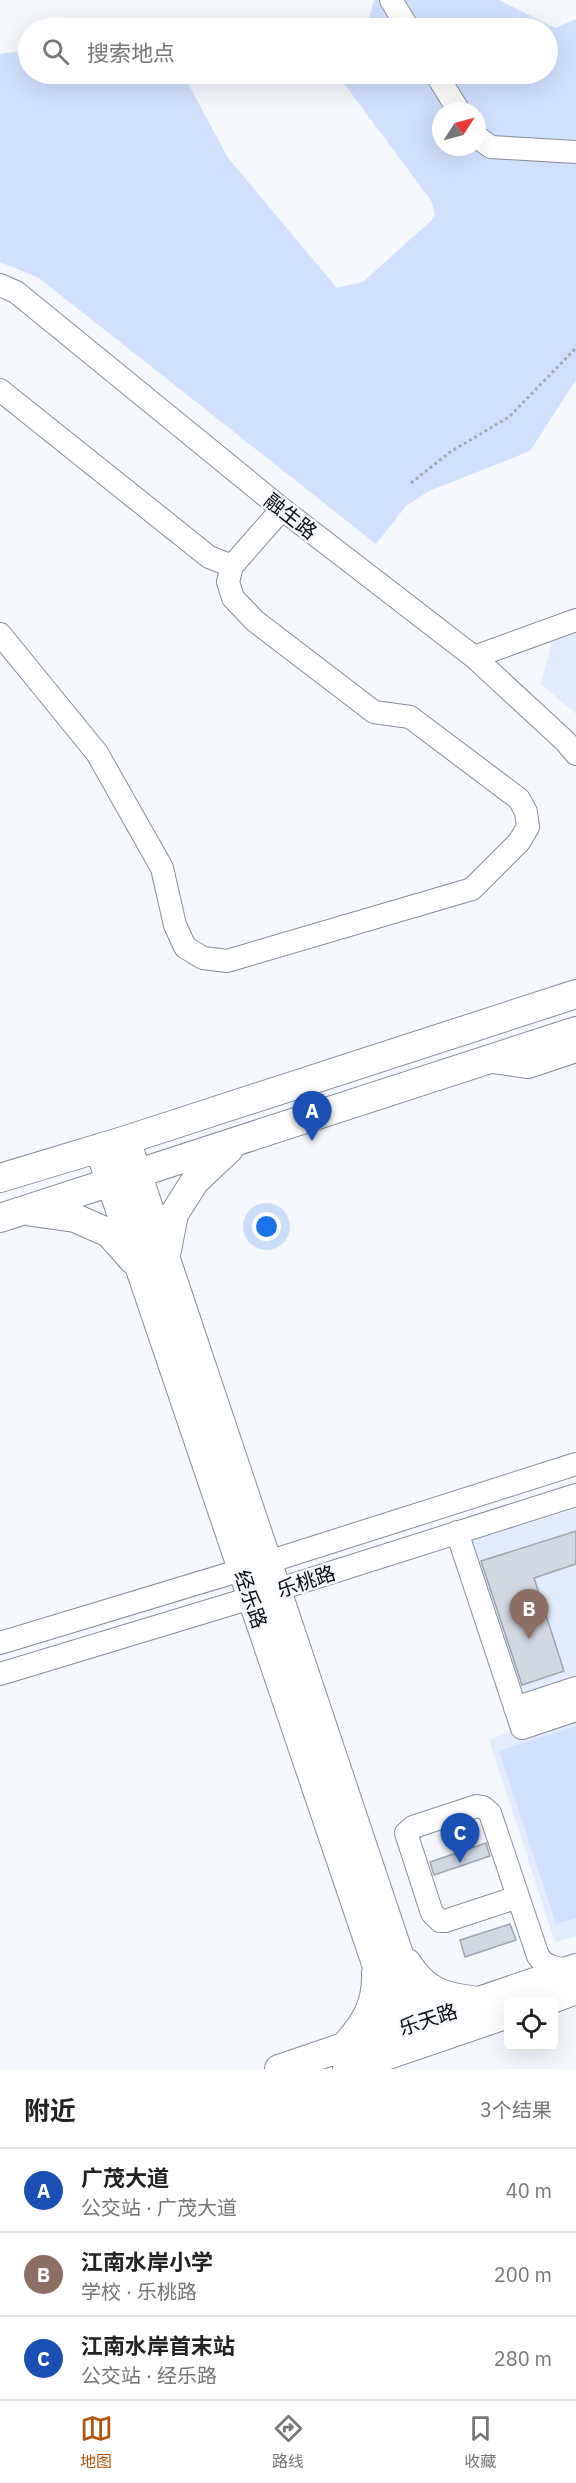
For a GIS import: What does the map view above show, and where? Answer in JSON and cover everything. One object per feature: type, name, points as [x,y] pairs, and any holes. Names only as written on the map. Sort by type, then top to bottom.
[{"type":"main road","points":[[0,1178],[576,994]]},
{"type":"main road","points":[[12,1215],[576,1031]]},
{"type":"main road","points":[[348,1068],[334,1081],[335,1095],[341,1100],[359,1103]]},
{"type":"main road","points":[[12,1215],[75,1218],[109,1233],[152,1262],[174,1214],[195,1181],[236,1143]]},
{"type":"main road","name":"经乐路","points":[[112,1144],[138,1175],[152,1262],[242,1570],[386,1955],[413,2035]]},
{"type":"main road","name":"经乐路","points":[[112,1144],[111,1183],[152,1262],[278,1590],[386,1955]]},
{"type":"main road","points":[[346,2058],[373,2006],[386,1955],[438,1993],[449,1998],[481,2001]]},
{"type":"main road","name":"乐天路","points":[[413,2035],[481,2001],[536,1993],[574,1976]]},
{"type":"main road","name":"乐天路","points":[[279,2069],[346,2058],[413,2035],[504,2015]]},
{"type":"street","points":[[391,0],[402,18]]},
{"type":"street","points":[[442,84],[453,102]]},
{"type":"street","points":[[486,144],[490,147],[576,152]]},
{"type":"street","name":"融生路","points":[[0,285],[16,292],[282,509],[474,657],[565,741],[576,754]]},
{"type":"street","points":[[0,390],[209,557],[232,567]]},
{"type":"street","points":[[0,634],[97,753],[162,868],[175,925],[185,947],[203,958],[227,961],[472,889],[519,842],[528,827],[526,812],[519,799],[410,717],[374,712],[255,621],[233,598],[228,582],[232,567],[282,509]]},
{"type":"street","points":[[474,657],[576,620]]},
{"type":"street","points":[[486,1061],[528,1067],[576,1051]]},
{"type":"street","name":"乐桃路","points":[[0,1643],[268,1562],[576,1464]]},
{"type":"street","name":"乐桃路","points":[[0,1674],[278,1590],[576,1495]]},
{"type":"street","points":[[457,1533],[518,1718]]},
{"type":"street","points":[[518,1718],[576,1688]]},
{"type":"street","points":[[518,1718],[576,1710]]},
{"type":"street","points":[[509,1900],[446,1921],[435,1917],[406,1833],[413,1827],[477,1806],[487,1809],[509,1900],[517,1912],[536,1970],[536,1993]]},
{"type":"street","points":[[509,1900],[541,1960],[551,1967],[574,1976]]},
{"type":"path","points":[[411,483],[450,452],[509,417],[576,348]]},
{"type":"shaded area","points":[[374,0],[499,0],[535,18],[369,18]]},
{"type":"shaded area","points":[[576,19],[576,380],[530,451],[429,491],[406,506],[376,544],[39,278],[0,262],[0,54],[18,51],[18,84],[188,84],[228,158],[337,288],[363,282],[435,217],[432,202],[344,84],[558,84],[558,27]]},
{"type":"shaded area","points":[[576,633],[576,714],[541,684],[552,641]]},
{"type":"shaded area","points":[[576,1509],[576,1936],[555,1942],[489,1740],[510,1732],[454,1545]]},
{"type":"shaded area","points":[[576,1726],[576,1918],[556,1924],[499,1751]]},
{"type":"building","points":[[576,1531],[576,1564],[534,1578],[564,1671],[522,1685],[481,1561]]},
{"type":"building","points":[[486,1843],[490,1856],[434,1875],[430,1862]]},
{"type":"building","points":[[510,1924],[516,1940],[465,1957],[460,1940]]},
{"type":"place","name":"广茂大道","points":[[312,1141]]},
{"type":"place","name":"江南水岸小学","points":[[529,1639]]},
{"type":"place","name":"江南水岸首末站","points":[[460,1863]]}]
